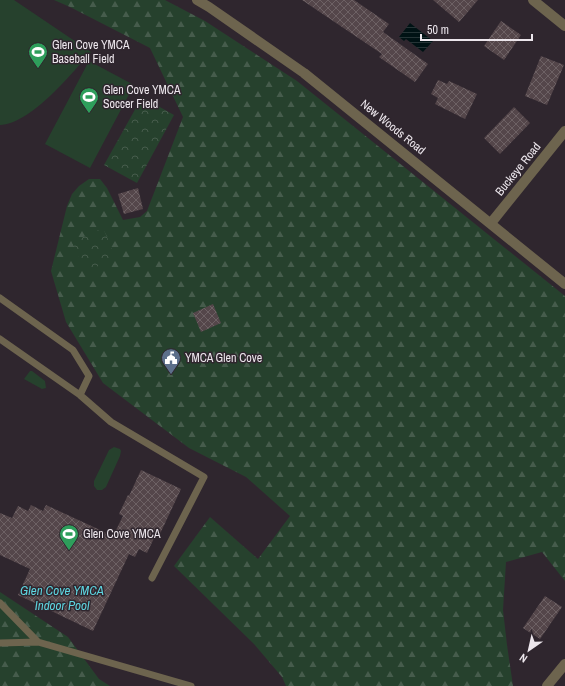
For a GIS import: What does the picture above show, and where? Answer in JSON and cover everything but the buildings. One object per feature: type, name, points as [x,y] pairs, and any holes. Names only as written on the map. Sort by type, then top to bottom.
[{"type":"street","name":"New Woods Road","points":[[197,0],[304,73],[565,284]]},
{"type":"street","points":[[533,0],[565,26]]},
{"type":"street","name":"Buckeye Road","points":[[491,223],[565,131]]},
{"type":"street","points":[[547,686],[565,664]]},
{"type":"lane","points":[[0,298],[73,350],[89,376],[80,395]]},
{"type":"lane","points":[[0,339],[80,395],[112,422],[204,477],[152,578]]},
{"type":"lane","points":[[0,603],[38,642]]},
{"type":"lane","points":[[0,643],[38,642],[191,686]]},
{"type":"green space","name":"Glen Cove YMCA Baseball Field","points":[[0,0],[14,0],[91,52],[62,85],[37,107],[12,122],[0,125]]},
{"type":"green space","points":[[54,0],[165,0],[205,21],[297,81],[565,296],[565,581],[542,552],[506,562],[503,610],[513,686],[286,686],[282,677],[254,644],[174,566],[210,517],[258,559],[290,516],[246,477],[189,448],[103,383],[66,322],[51,271],[67,206],[72,194],[79,186],[89,179],[100,179],[107,188],[123,220],[140,217],[147,211],[183,117],[150,48]]},
{"type":"green space","name":"Glen Cove YMCA Soccer Field","points":[[89,61],[134,85],[90,168],[45,144]]},
{"type":"green space","points":[[142,97],[174,115],[137,183],[104,165]]},
{"type":"green space","points":[[103,228],[116,258],[85,272],[72,242]]},
{"type":"green space","points":[[30,371],[45,381],[46,388],[42,389],[24,379]]},
{"type":"green space","points":[[114,447],[120,449],[120,456],[106,487],[102,490],[97,490],[94,486],[94,481],[109,450]]},
{"type":"green space","points":[[0,592],[68,637],[99,679],[110,686],[0,686]]},
{"type":"shaded area","points":[[410,23],[433,41],[423,52],[406,39],[404,41],[399,37]]},
{"type":"place","name":"Glen Cove YMCA Baseball Field","points":[[38,69]]},
{"type":"place","name":"Glen Cove YMCA Soccer Field","points":[[89,114]]},
{"type":"place","name":"YMCA Glen Cove","points":[[171,375]]},
{"type":"place","name":"Glen Cove YMCA","points":[[69,551]]},
{"type":"water label","name":"Glen Cove YMCA Indoor Pool","points":[[62,598]]}]
